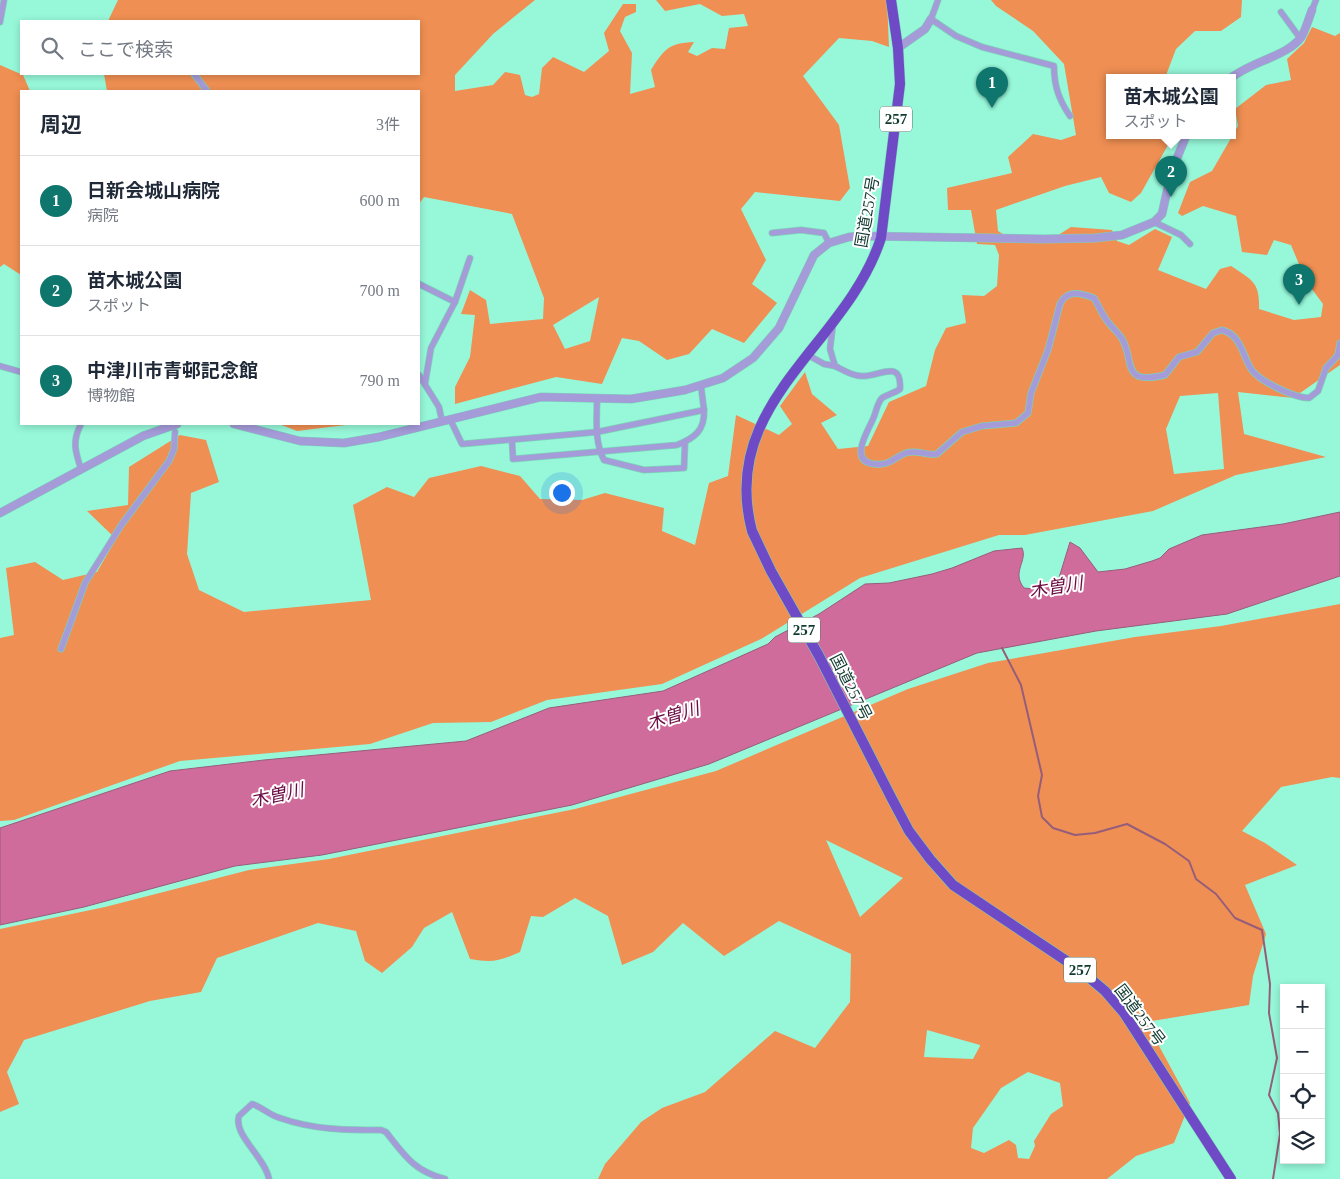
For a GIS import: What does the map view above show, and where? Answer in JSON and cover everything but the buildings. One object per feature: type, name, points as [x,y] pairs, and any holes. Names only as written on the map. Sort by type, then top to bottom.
[{"type":"highway","name":"国道257号","points":[[891,0],[898,48],[900,84],[881,238],[865,275],[762,421],[749,453],[745,488],[752,532],[771,571],[819,656],[909,831],[953,884],[1080,970],[1105,991],[1124,1013],[1231,1179]]},
{"type":"street","points":[[0,22],[4,0]]},
{"type":"street","points":[[898,48],[925,29],[938,0]]},
{"type":"street","points":[[1236,74],[1243,68],[1284,53],[1300,38],[1316,0]]},
{"type":"street","points":[[1281,12],[1300,38]]},
{"type":"street","points":[[931,19],[956,36],[982,47],[1054,66],[1054,83],[1070,116]]},
{"type":"street","points":[[195,75],[207,90]]},
{"type":"street","points":[[238,425],[300,441],[331,444],[363,441],[540,397],[645,398],[701,386],[738,370],[768,344],[779,328],[809,264],[821,248],[829,243],[848,237],[1095,238],[1122,235],[1154,222],[1162,214],[1171,173],[1185,139]]},
{"type":"street","points":[[1154,222],[1181,235],[1190,244]]},
{"type":"street","points":[[772,233],[801,230],[824,233],[829,243]]},
{"type":"street","points":[[426,384],[431,348],[455,302],[470,258]]},
{"type":"street","points":[[420,284],[455,302]]},
{"type":"street","points":[[808,354],[824,364],[835,366],[845,372],[862,377],[889,371],[896,373],[899,377],[900,389],[882,398],[872,421],[862,437],[861,452],[864,458],[874,464],[892,463],[906,453],[937,454],[962,432],[982,426],[1016,423],[1021,420],[1030,409],[1031,393],[1048,350],[1060,304],[1062,299],[1070,294],[1080,293],[1094,298],[1106,320],[1122,338],[1128,365],[1137,376],[1165,375],[1179,358],[1196,352],[1213,333],[1222,330],[1234,336],[1245,353],[1252,370],[1263,379],[1292,394],[1309,398],[1318,391],[1326,368],[1339,354],[1340,343]]},
{"type":"street","points":[[833,321],[830,349],[835,366]]},
{"type":"street","points":[[0,366],[20,372]]},
{"type":"street","points":[[420,376],[462,444],[596,432],[704,410]]},
{"type":"street","points":[[512,440],[513,459],[677,445],[698,434],[704,420],[701,386]]},
{"type":"street","points":[[597,398],[596,432],[599,451],[604,460],[644,470],[684,468],[685,442]]},
{"type":"street","points":[[80,425],[74,439],[74,448],[81,469]]},
{"type":"street","points":[[0,514],[142,436],[166,425],[176,428],[174,450],[169,461],[122,524],[85,583],[61,649]]},
{"type":"street","points":[[269,1179],[264,1165],[238,1129],[239,1116],[252,1104],[279,1118],[308,1126],[334,1131],[382,1130],[386,1132],[409,1162],[422,1171],[445,1179]]},
{"type":"shaded area","points":[[118,0],[535,0],[493,34],[455,75],[455,91],[493,85],[505,72],[520,75],[525,95],[532,97],[539,94],[542,68],[553,57],[584,72],[609,51],[604,33],[623,4],[636,4],[636,12],[625,17],[620,31],[632,53],[630,94],[655,87],[651,70],[664,52],[673,46],[694,42],[688,52],[697,56],[712,48],[725,49],[729,28],[748,26],[744,14],[722,16],[700,4],[665,11],[656,0],[887,0],[889,47],[872,41],[839,38],[803,76],[839,125],[850,188],[840,201],[755,192],[741,209],[766,260],[752,284],[777,303],[744,343],[712,329],[689,354],[667,360],[639,341],[622,338],[602,384],[556,377],[455,404],[455,387],[470,357],[475,315],[461,314],[470,290],[486,300],[490,324],[543,319],[544,298],[512,214],[424,197],[420,203],[420,90],[107,90],[104,75],[420,75],[420,20],[108,20]],"holes":[[[599,297],[590,341],[565,349],[553,325]]]},
{"type":"shaded area","points":[[991,0],[1242,0],[1241,17],[1221,31],[1195,31],[1176,49],[1167,74],[1106,74],[1106,139],[1171,139],[1141,193],[1131,202],[1109,193],[1101,177],[1065,186],[996,210],[998,231],[1016,242],[1047,242],[1071,227],[1112,230],[1117,241],[1129,245],[1155,229],[1172,237],[1158,270],[1206,289],[1220,269],[1231,266],[1249,279],[1256,287],[1259,309],[1294,320],[1321,317],[1323,304],[1306,281],[1291,245],[1274,240],[1267,255],[1242,252],[1236,216],[1203,206],[1182,216],[1178,213],[1190,182],[1212,171],[1230,139],[1236,139],[1238,126],[1236,108],[1266,85],[1291,80],[1287,59],[1304,43],[1312,27],[1335,36],[1340,33],[1340,365],[1293,398],[1238,392],[1244,434],[1326,457],[1236,475],[1153,511],[1025,535],[999,535],[860,578],[761,639],[662,684],[547,700],[491,722],[433,723],[370,744],[180,761],[14,820],[0,821],[0,638],[14,635],[6,568],[35,562],[63,580],[97,572],[116,539],[87,511],[128,505],[129,467],[180,435],[206,440],[219,482],[191,493],[187,554],[199,590],[244,612],[371,600],[353,505],[387,487],[414,497],[429,478],[481,466],[520,476],[540,499],[582,500],[605,493],[664,508],[662,531],[695,545],[709,483],[728,476],[736,415],[779,435],[792,424],[780,406],[805,372],[812,394],[837,415],[821,423],[838,449],[868,446],[889,402],[926,386],[935,350],[946,328],[966,323],[962,295],[984,296],[997,286],[999,255],[995,245],[977,244],[971,210],[948,210],[947,188],[1012,173],[1008,157],[1033,134],[1061,140],[1076,135],[1064,64],[1033,31],[996,6]],"holes":[[[1218,393],[1224,469],[1174,474],[1166,429],[1180,396]]]},
{"type":"shaded area","points":[[0,65],[23,75],[30,90],[20,90],[20,274],[4,264],[0,267]]},
{"type":"shaded area","points":[[282,425],[346,425],[297,431]]},
{"type":"shaded area","points":[[1340,604],[1340,778],[1332,777],[1281,787],[1242,831],[1265,843],[1297,865],[1245,885],[1266,934],[1253,976],[1249,1005],[1146,1022],[1190,1103],[1174,1143],[1136,1156],[1107,1179],[598,1179],[605,1164],[641,1122],[662,1108],[705,1092],[775,1031],[815,1048],[850,1002],[851,954],[779,921],[724,956],[683,923],[653,952],[622,965],[608,916],[575,898],[543,917],[531,916],[520,952],[496,960],[470,959],[452,912],[424,928],[412,947],[382,973],[365,961],[356,931],[318,923],[217,958],[201,992],[150,1001],[24,1040],[7,1072],[19,1104],[0,1112],[0,929],[105,907],[249,870],[329,859],[575,809],[716,771],[908,689],[988,663],[1135,637],[1221,626]],"holes":[[[826,840],[903,878],[860,917]],[[927,1030],[980,1045],[973,1059],[924,1057]],[[1028,1072],[1060,1083],[1063,1106],[1051,1114],[1034,1141],[1035,1146],[1029,1159],[1018,1158],[1016,1145],[1009,1140],[984,1153],[971,1148],[973,1128],[1001,1088]]]},
{"type":"water","name":"木曽川","points":[[1340,512],[1340,576],[1227,614],[1096,631],[977,653],[709,764],[572,805],[322,855],[235,866],[84,907],[0,925],[0,828],[170,771],[466,741],[549,708],[663,691],[768,644],[775,637],[819,614],[865,584],[889,583],[932,574],[994,551],[1022,548],[1023,557],[1019,572],[1020,582],[1024,588],[1034,589],[1058,581],[1070,542],[1080,548],[1098,572],[1125,569],[1160,558],[1169,549],[1202,535],[1283,524]]},
{"type":"waterway","points":[[1002,648],[1021,685],[1042,775],[1038,796],[1042,817],[1053,828],[1075,835],[1095,833],[1127,824],[1165,844],[1189,861],[1196,879],[1216,894],[1235,918],[1262,930],[1270,984],[1269,1013],[1277,1058],[1269,1095],[1278,1113],[1280,1134],[1273,1179]]},
{"type":"place","name":"日新会城山病院","points":[[992,108]]},
{"type":"place","name":"苗木城公園","points":[[1171,197]]},
{"type":"place","name":"中津川市青邨記念館","points":[[1299,305]]}]
